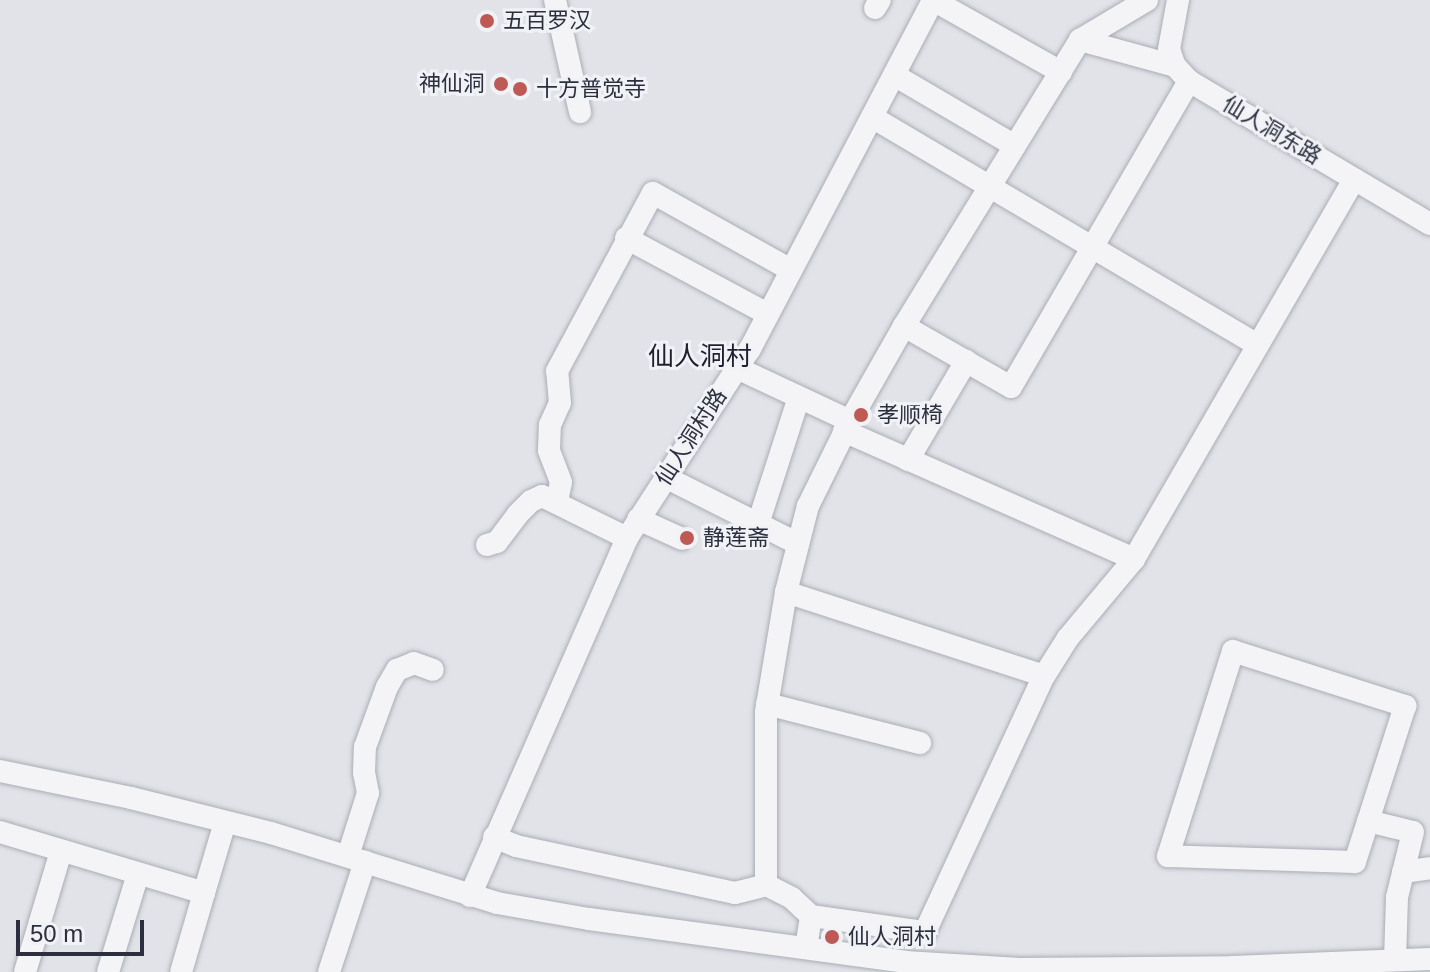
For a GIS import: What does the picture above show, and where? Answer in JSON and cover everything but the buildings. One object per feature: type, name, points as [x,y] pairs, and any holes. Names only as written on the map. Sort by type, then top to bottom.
[{"type":"street","points":[[555,0],[580,112]]},
{"type":"street","points":[[737,368],[933,0],[1061,72]]},
{"type":"street","points":[[1178,0],[1169,49],[1182,73]]},
{"type":"street","points":[[766,885],[764,773],[767,704],[786,592],[808,506],[847,426],[904,326],[1080,40],[1132,3]]},
{"type":"street","points":[[1080,40],[1182,73]]},
{"type":"street","points":[[904,326],[1011,387],[1092,247],[1182,73]]},
{"type":"street","name":"仙人洞东路","points":[[1182,73],[1430,224]]},
{"type":"street","points":[[894,75],[1015,146]]},
{"type":"street","points":[[872,117],[1258,345]]},
{"type":"street","points":[[494,837],[516,846],[735,893],[766,885],[792,898],[811,916],[925,932],[1044,676],[1068,638],[1134,559],[1354,179]]},
{"type":"street","points":[[557,501],[561,482],[549,450],[550,425],[560,403],[557,371],[626,238],[653,193],[791,270]]},
{"type":"street","points":[[626,238],[768,314]]},
{"type":"street","points":[[908,460],[966,361]]},
{"type":"street","name":"仙人洞村路","points":[[470,896],[632,528],[737,368],[799,397],[908,460],[1134,559]]},
{"type":"street","points":[[758,524],[799,397]]},
{"type":"street","points":[[665,477],[798,544]]},
{"type":"street","points":[[487,545],[497,542],[531,501],[542,496],[632,528],[682,539]]},
{"type":"street","points":[[786,592],[1044,676]]},
{"type":"street","points":[[1233,651],[1405,706],[1368,821],[1355,862],[1168,856],[1233,651]]},
{"type":"street","points":[[329,972],[368,793],[364,773],[365,747],[387,687],[397,670],[414,663],[433,670]]},
{"type":"street","points":[[767,704],[920,743]]},
{"type":"street","points":[[0,771],[225,822],[356,859],[470,896],[589,919],[806,948],[951,967],[1232,970],[1430,959]]},
{"type":"street","points":[[1368,821],[1422,830],[1403,872],[1397,897],[1395,960]]},
{"type":"street","points":[[181,972],[225,822]]},
{"type":"street","points":[[0,832],[204,893]]},
{"type":"street","points":[[25,972],[61,851]]},
{"type":"street","points":[[1403,872],[1430,868]]},
{"type":"street","points":[[108,972],[138,874]]},
{"type":"street","points":[[806,948],[811,916]]},
{"type":"street","points":[[820,972],[829,950]]},
{"type":"place","name":"五百罗汉","points":[[487,21]]},
{"type":"place","name":"神仙洞","points":[[501,84]]},
{"type":"place","name":"十方普觉寺","points":[[520,89]]},
{"type":"place","name":"孝顺椅","points":[[861,415]]},
{"type":"place","name":"静莲斋","points":[[687,538]]},
{"type":"place","name":"仙人洞村","points":[[832,937]]},
{"type":"district","name":"仙人洞村","points":[[700,357]]}]
